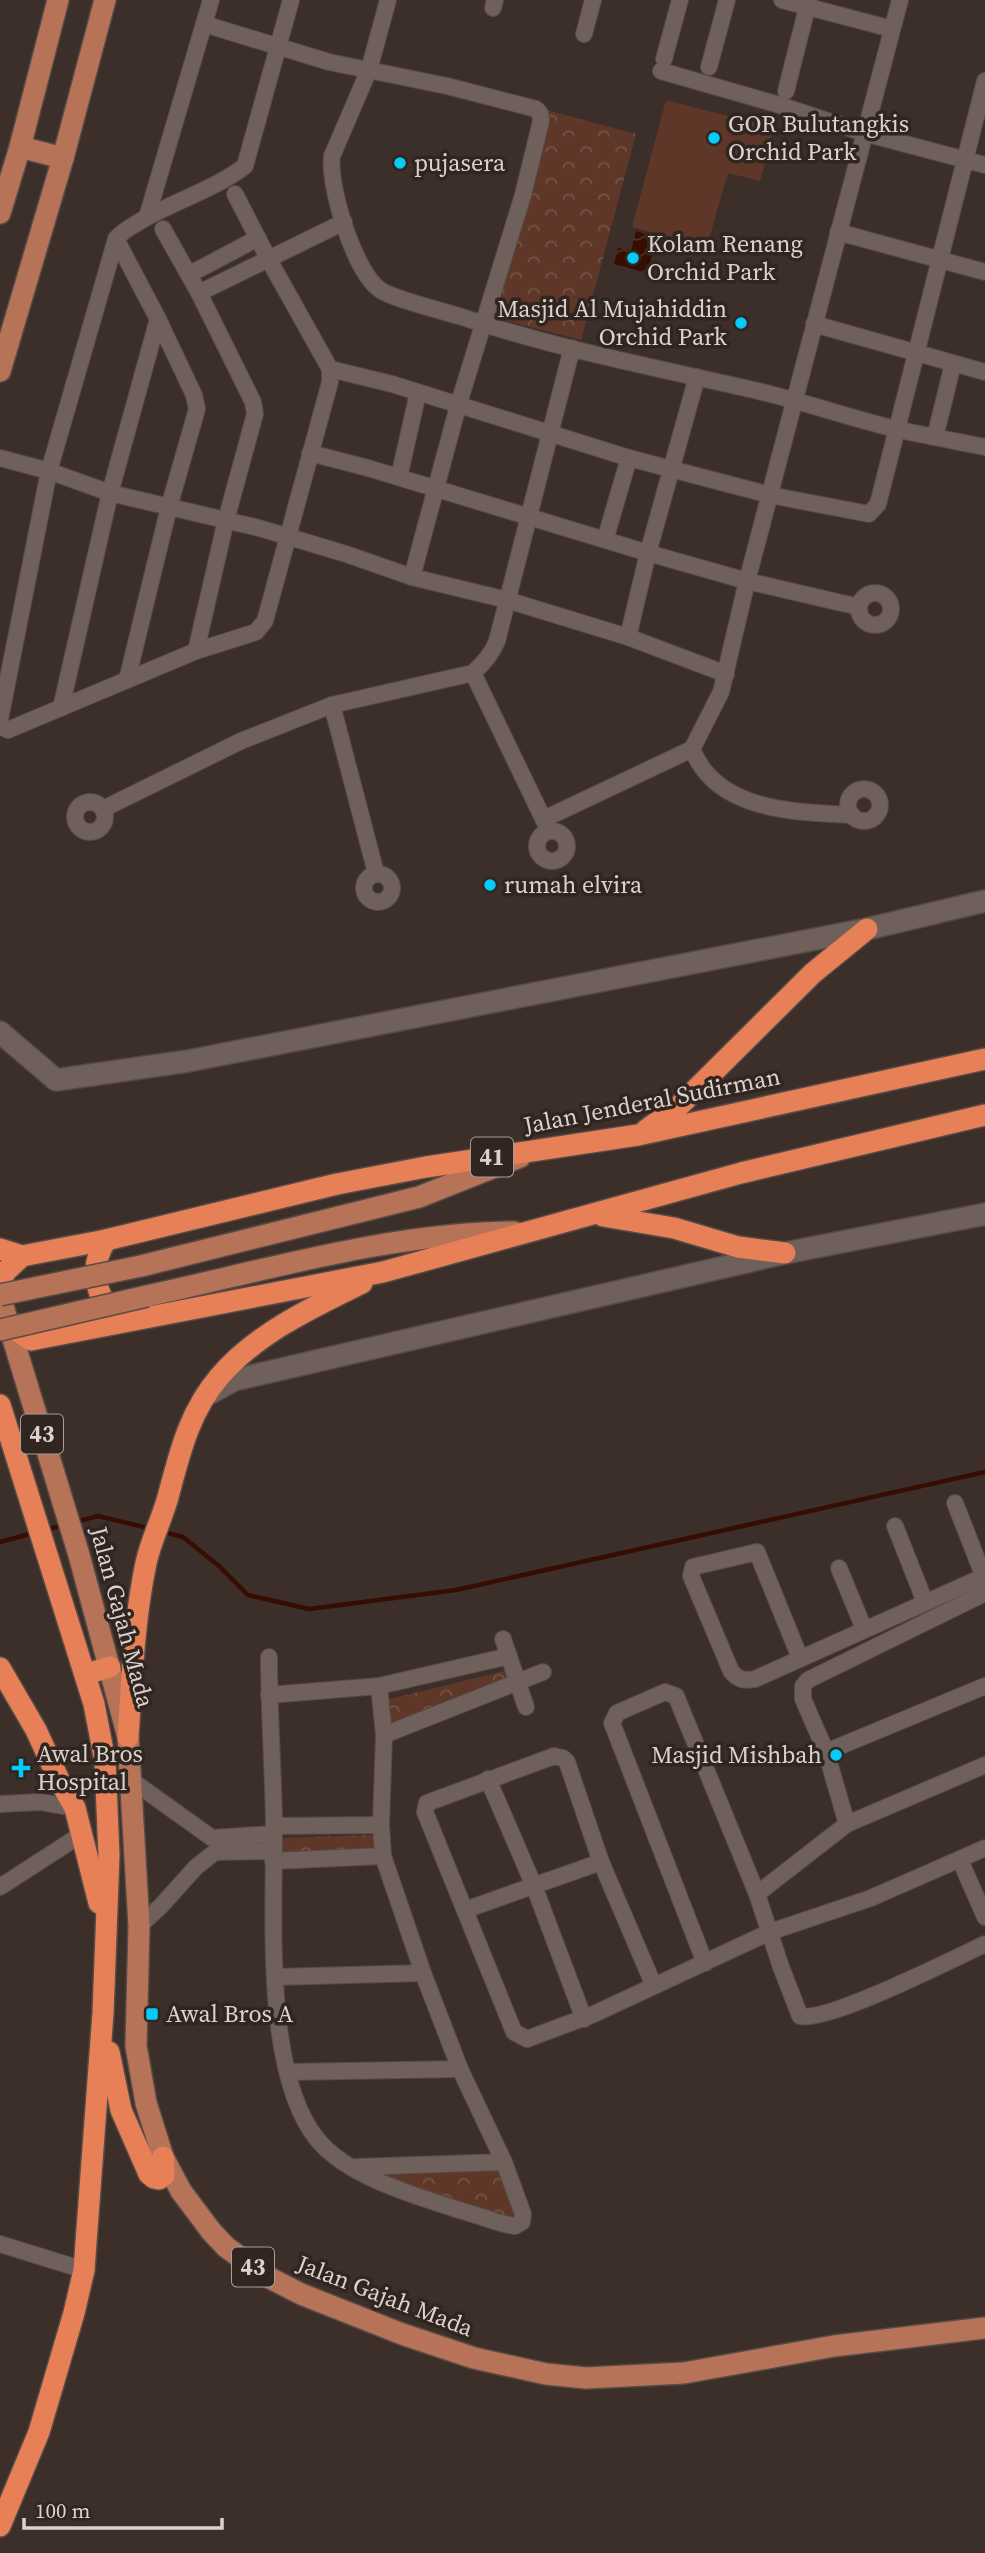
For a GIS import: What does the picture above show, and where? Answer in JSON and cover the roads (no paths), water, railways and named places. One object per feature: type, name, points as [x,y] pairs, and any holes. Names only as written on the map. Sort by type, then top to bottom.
[{"type":"highway","points":[[638,1135],[679,1106],[813,973],[867,929]]},
{"type":"highway","name":"Jalan Jenderal Sudirman","points":[[0,1250],[22,1256],[106,1240],[337,1184],[426,1167],[638,1135],[985,1059]]},
{"type":"highway","points":[[2,1326],[31,1340],[383,1272],[741,1173],[985,1115]]},
{"type":"highway","points":[[593,1215],[674,1228],[738,1247],[785,1253]]},
{"type":"highway","points":[[106,1240],[96,1269],[98,1292],[111,1310],[128,1320]]},
{"type":"highway","points":[[0,1281],[6,1271],[22,1256]]},
{"type":"highway","points":[[128,1737],[138,1605],[147,1560],[168,1498],[178,1454],[205,1396],[221,1375],[244,1353],[273,1332],[329,1299],[383,1272]]},
{"type":"highway","name":"Jalan Gajah Mada","points":[[0,1405],[4,1426],[86,1674],[100,1730],[108,1790],[109,1855],[103,2013],[84,2270],[39,2432],[0,2526]]},
{"type":"highway","points":[[86,1674],[110,1667]]},
{"type":"highway","points":[[0,1668],[75,1808],[97,1890],[105,1944]]},
{"type":"highway","points":[[103,2013],[121,2110],[149,2174],[154,2178],[159,2179],[164,2175],[163,2157]]},
{"type":"main road","points":[[0,213],[58,0]]},
{"type":"main road","points":[[0,371],[63,158],[105,0]]},
{"type":"main road","points":[[20,147],[63,158]]},
{"type":"main road","points":[[0,1296],[141,1266],[411,1199],[534,1150]]},
{"type":"main road","points":[[2,1326],[355,1250],[461,1234],[530,1232]]},
{"type":"main road","name":"Jalan Gajah Mada","points":[[0,1296],[2,1326],[22,1371],[79,1555],[128,1737],[139,1926],[136,2046],[146,2103],[163,2157],[181,2191],[226,2247],[266,2276],[301,2294],[402,2334],[474,2358],[524,2370],[586,2378],[684,2373],[834,2346],[985,2328]]},
{"type":"street","points":[[147,217],[211,0]]},
{"type":"street","points":[[0,719],[49,471],[116,239],[122,232],[147,217],[245,166],[291,0]]},
{"type":"street","points":[[388,0],[369,69],[332,156],[331,171],[345,222],[363,268],[379,289],[484,324],[572,348],[794,400],[897,429],[985,447]]},
{"type":"street","points":[[584,34],[593,0]]},
{"type":"street","points":[[680,0],[663,65],[864,134],[985,165]]},
{"type":"street","points":[[709,67],[727,0]]},
{"type":"street","points":[[782,0],[808,3],[892,29]]},
{"type":"street","points":[[473,673],[547,825],[692,749],[713,710],[726,674],[747,581],[900,0]]},
{"type":"street","points":[[786,91],[808,3]]},
{"type":"street","points":[[204,24],[329,62],[447,86],[536,109],[540,113],[541,121],[523,195],[458,406],[412,577]]},
{"type":"street","points":[[330,369],[418,393],[629,458],[770,495],[869,514],[878,503],[985,81]]},
{"type":"street","points":[[0,726],[8,730],[196,651],[256,632],[263,626],[330,382],[330,369],[235,194]]},
{"type":"street","points":[[200,293],[345,222]]},
{"type":"street","points":[[163,229],[200,293],[254,408],[254,420],[226,520],[196,651]]},
{"type":"street","points":[[838,232],[985,272]]},
{"type":"street","points":[[190,274],[258,238]]},
{"type":"street","points":[[116,239],[158,319],[194,396],[197,409],[169,507],[127,680]]},
{"type":"street","points":[[216,261],[224,281]]},
{"type":"street","points":[[61,708],[110,493],[158,319]]},
{"type":"street","points":[[814,324],[985,372]]},
{"type":"street","points":[[103,809],[241,741],[332,705],[473,673],[494,649],[572,348]]},
{"type":"street","points":[[935,437],[953,364]]},
{"type":"street","points":[[628,637],[648,553],[697,377]]},
{"type":"street","points":[[399,477],[418,393]]},
{"type":"street","points":[[310,453],[747,581],[859,607]]},
{"type":"street","points":[[0,458],[49,471],[110,493],[226,520],[346,554],[412,577],[507,600],[628,637],[726,674]]},
{"type":"street","points":[[605,540],[629,458]]},
{"type":"street","points":[[332,705],[376,873]]},
{"type":"street","points":[[692,749],[706,773],[751,802],[785,811],[852,815]]},
{"type":"street","points":[[0,1032],[56,1080],[188,1061],[867,929],[985,901]]},
{"type":"street","points":[[205,1396],[234,1380],[785,1253],[985,1214]]},
{"type":"street","points":[[955,1503],[985,1582]]},
{"type":"street","points":[[895,1526],[925,1602]]},
{"type":"street","points":[[800,1658],[757,1552],[694,1567],[691,1576],[736,1676],[747,1681],[755,1679],[925,1602],[985,1582]]},
{"type":"street","points":[[839,1568],[864,1629]]},
{"type":"street","points":[[847,1824],[826,1752],[803,1699],[803,1686],[985,1582]]},
{"type":"street","points":[[503,1639],[526,1707]]},
{"type":"street","points":[[269,1695],[379,1686],[509,1656]]},
{"type":"street","points":[[269,1657],[275,1977],[281,2036],[288,2072],[299,2105],[316,2138],[333,2155],[353,2168],[397,2188],[514,2226],[522,2222],[523,2217],[504,2162],[460,2069],[422,1973],[383,1856],[381,1825],[384,1735],[379,1686]]},
{"type":"street","points":[[384,1735],[543,1672]]},
{"type":"street","points":[[826,1752],[985,1686]]},
{"type":"street","points":[[705,1963],[613,1727],[613,1719],[617,1713],[665,1692],[676,1696],[757,1894],[797,2013],[803,2018],[847,2007],[985,1944]]},
{"type":"street","points":[[653,1986],[601,1862],[563,1758],[554,1756],[427,1803],[425,1812],[514,2032],[522,2038],[531,2039],[584,2019],[770,1932],[871,1898],[985,1848]]},
{"type":"street","points":[[757,1894],[847,1824],[985,1765]]},
{"type":"street","points":[[488,1779],[534,1886],[584,2019]]},
{"type":"street","points":[[131,1780],[213,1845],[273,1856],[383,1856]]},
{"type":"street","points":[[0,1804],[40,1802],[75,1808]]},
{"type":"street","points":[[139,1926],[161,1906],[213,1845],[273,1830],[381,1825]]},
{"type":"street","points":[[0,1887],[82,1835]]},
{"type":"street","points":[[960,1860],[985,1917]]},
{"type":"street","points":[[465,1910],[601,1862]]},
{"type":"street","points":[[275,1977],[422,1973]]},
{"type":"street","points":[[288,2072],[460,2069]]},
{"type":"street","points":[[353,2168],[504,2162]]},
{"type":"street","points":[[0,2244],[84,2270]]},
{"type":"water","name":"Kolam Renang Orchid Park","points":[[636,231],[657,237],[647,273],[614,264],[618,248],[631,251]]},
{"type":"waterway","points":[[164,1532],[183,1537],[219,1566],[248,1595],[309,1609],[456,1590],[985,1472]]},
{"type":"waterway","points":[[75,1522],[98,1516],[152,1529]]},
{"type":"waterway","points":[[45,1530],[63,1525]]},
{"type":"waterway","points":[[0,1542],[33,1533]]},
{"type":"place","name":"GOR Bulutangkis Orchid Park","points":[[714,138]]},
{"type":"place","name":"pujasera","points":[[400,163]]},
{"type":"place","name":"Kolam Renang Orchid Park","points":[[633,258]]},
{"type":"place","name":"Masjid Al Mujahiddin Orchid Park","points":[[741,323]]},
{"type":"place","name":"rumah elvira","points":[[490,885]]},
{"type":"place","name":"Masjid Mishbah","points":[[836,1755]]},
{"type":"place","name":"Awal Bros Hospital","points":[[21,1768]]},
{"type":"place","name":"Awal Bros A","points":[[152,2014]]}]
